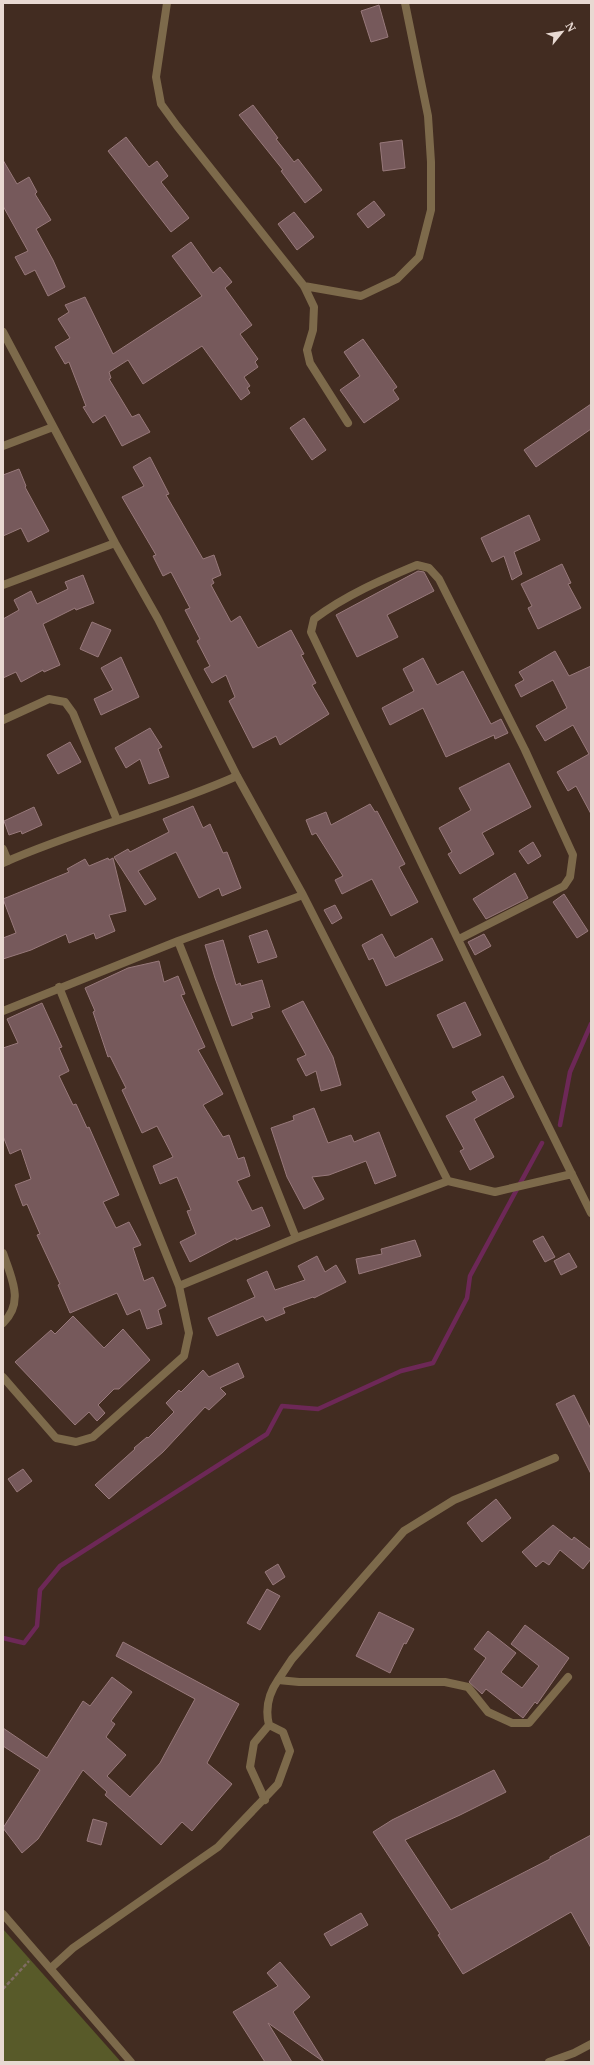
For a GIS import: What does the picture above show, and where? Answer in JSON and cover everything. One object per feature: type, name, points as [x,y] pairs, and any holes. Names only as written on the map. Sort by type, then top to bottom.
[{"type":"street","points":[[167,3],[156,77],[161,104],[304,286],[314,307],[313,330],[307,350],[310,363],[348,423]]},
{"type":"street","points":[[304,286],[361,296],[397,280],[419,257],[431,210],[431,162],[428,116],[405,3]]},
{"type":"street","points":[[3,332],[115,543],[158,619],[237,776],[302,895],[448,1181]]},
{"type":"street","points":[[3,446],[54,427]]},
{"type":"street","points":[[3,585],[115,543]]},
{"type":"street","points":[[459,939],[564,886],[570,877],[573,855],[525,750],[439,579],[429,568],[417,565],[366,587],[327,609],[314,619],[311,632],[520,1069],[591,1213]]},
{"type":"street","points":[[3,720],[49,698],[65,702],[73,713],[117,820]]},
{"type":"street","points":[[3,849],[5,862],[117,820],[200,792],[237,776]]},
{"type":"street","points":[[3,1011],[59,987],[302,895]]},
{"type":"street","points":[[178,941],[296,1238]]},
{"type":"street","points":[[3,1377],[56,1438],[76,1442],[93,1437],[184,1356],[189,1333],[179,1286],[59,987]]},
{"type":"street","points":[[179,1286],[296,1238],[448,1181],[495,1192],[572,1174]]},
{"type":"street","points":[[3,1252],[16,1288],[15,1302],[8,1319],[3,1323]]},
{"type":"street","points":[[269,1725],[267,1716],[270,1692],[292,1659],[404,1531],[454,1500],[555,1458]]},
{"type":"street","points":[[278,1680],[298,1682],[445,1682],[468,1687],[488,1712],[512,1724],[524,1724],[529,1723],[568,1677]]},
{"type":"street","points":[[51,1968],[73,1948],[218,1847],[265,1800],[278,1784],[290,1751],[283,1732],[269,1725]]},
{"type":"street","points":[[265,1800],[250,1767],[254,1743],[269,1725]]},
{"type":"street","points":[[3,1914],[38,1952],[131,2062]]},
{"type":"street","points":[[549,2062],[574,2053],[591,2044]]},
{"type":"path","points":[[3,1989],[38,1952]]},
{"type":"green space","points":[[3,1929],[121,2062],[3,2062]]},
{"type":"building","points":[[379,5],[388,37],[371,42],[361,11]]},
{"type":"building","points":[[253,105],[294,162],[298,159],[322,190],[305,203],[281,171],[283,170],[239,115]]},
{"type":"building","points":[[126,137],[149,167],[157,161],[168,176],[161,182],[189,218],[171,232],[108,151]]},
{"type":"building","points":[[402,140],[405,168],[383,171],[380,143]]},
{"type":"building","points":[[3,160],[17,184],[29,177],[37,192],[35,194],[51,220],[36,229],[53,260],[65,287],[48,296],[35,270],[25,275],[15,257],[28,251],[3,206]]},
{"type":"building","points":[[374,201],[385,215],[368,228],[357,214]]},
{"type":"building","points":[[294,212],[314,237],[297,250],[278,224]]},
{"type":"building","points":[[191,242],[213,273],[220,267],[232,282],[225,288],[252,325],[240,334],[258,359],[255,362],[258,367],[244,377],[250,386],[247,388],[250,393],[241,400],[202,346],[143,384],[128,360],[109,372],[111,378],[109,379],[132,417],[139,414],[150,432],[122,446],[105,415],[93,423],[83,407],[86,406],[69,362],[65,364],[55,347],[70,338],[58,319],[69,312],[65,305],[85,297],[113,354],[202,296],[172,256]]},
{"type":"building","points":[[363,339],[397,387],[393,390],[399,399],[364,423],[340,390],[360,376],[344,352]]},
{"type":"building","points":[[591,404],[591,429],[536,467],[524,450]]},
{"type":"building","points":[[304,418],[326,450],[312,460],[290,428]]},
{"type":"building","points":[[150,457],[169,494],[166,495],[203,559],[214,555],[221,575],[212,579],[214,583],[211,585],[231,622],[240,616],[258,648],[291,630],[304,654],[301,655],[316,683],[312,685],[329,714],[280,745],[276,736],[253,748],[229,701],[235,697],[226,675],[212,683],[204,669],[210,666],[197,641],[200,639],[185,610],[190,608],[171,572],[163,576],[153,556],[156,555],[122,497],[144,486],[133,467]]},
{"type":"building","points":[[19,469],[26,486],[25,487],[49,531],[28,542],[21,528],[3,536],[3,475]]},
{"type":"building","points":[[529,515],[540,540],[514,552],[522,574],[512,580],[504,556],[492,562],[481,538]]},
{"type":"building","points":[[562,564],[571,583],[568,584],[581,608],[538,629],[528,608],[532,606],[521,584]]},
{"type":"building","points":[[418,571],[424,572],[434,591],[387,615],[398,637],[357,657],[336,615]]},
{"type":"building","points":[[83,575],[94,603],[76,610],[75,608],[43,624],[60,665],[44,672],[43,670],[21,682],[16,672],[3,678],[3,619],[19,610],[14,600],[31,591],[37,604],[68,589],[65,582]]},
{"type":"building","points":[[92,622],[111,630],[98,657],[80,649]]},
{"type":"building","points":[[555,651],[569,676],[591,666],[591,814],[576,786],[568,791],[557,772],[589,754],[573,725],[545,741],[536,726],[567,708],[553,680],[521,697],[515,685],[524,680],[519,672]]},
{"type":"building","points":[[121,657],[139,697],[101,715],[94,699],[113,690],[101,668]]},
{"type":"building","points":[[423,658],[437,685],[463,671],[491,724],[501,719],[508,733],[495,739],[494,735],[446,757],[423,708],[390,725],[382,708],[414,691],[403,669]]},
{"type":"building","points":[[150,728],[162,747],[158,749],[169,777],[149,784],[140,759],[126,768],[115,748]]},
{"type":"building","points":[[70,742],[81,762],[58,774],[47,755]]},
{"type":"building","points":[[509,763],[531,807],[482,833],[494,854],[460,874],[448,854],[452,852],[439,828],[471,810],[459,788]]},
{"type":"building","points":[[370,804],[375,812],[377,811],[405,864],[399,867],[418,902],[391,916],[372,879],[342,894],[335,880],[343,876],[316,833],[312,835],[306,820],[326,812],[331,825]]},
{"type":"building","points":[[193,806],[203,828],[210,824],[223,853],[227,852],[241,888],[222,896],[219,888],[199,898],[176,852],[138,871],[156,899],[145,905],[114,857],[128,849],[130,852],[169,832],[163,819]]},
{"type":"building","points":[[34,807],[42,825],[22,834],[21,831],[9,835],[4,821]]},
{"type":"building","points":[[533,842],[541,856],[528,864],[519,851]]},
{"type":"building","points":[[108,858],[109,860],[113,858],[126,911],[109,915],[115,931],[96,939],[94,933],[69,943],[66,934],[31,950],[3,959],[3,938],[16,933],[3,899],[69,872],[67,869],[85,859],[89,866]]},
{"type":"building","points":[[515,873],[528,898],[486,919],[473,899]]},
{"type":"building","points":[[564,894],[588,931],[577,938],[553,902]]},
{"type":"building","points":[[335,905],[342,918],[332,924],[324,910]]},
{"type":"building","points":[[267,930],[277,957],[258,963],[249,936]]},
{"type":"building","points":[[382,934],[395,958],[432,938],[443,960],[386,986],[373,958],[369,960],[362,945]]},
{"type":"building","points":[[484,934],[491,946],[475,955],[468,942]]},
{"type":"building","points":[[223,940],[236,985],[240,983],[241,986],[262,980],[270,1007],[251,1013],[253,1018],[232,1026],[205,945]]},
{"type":"building","points":[[159,961],[164,982],[178,976],[185,994],[181,995],[205,1047],[198,1050],[223,1094],[203,1105],[223,1137],[229,1135],[238,1159],[244,1157],[250,1176],[237,1181],[252,1211],[262,1207],[270,1226],[236,1240],[236,1238],[190,1262],[180,1242],[196,1234],[187,1211],[191,1210],[177,1177],[160,1184],[153,1166],[173,1157],[157,1126],[142,1133],[122,1090],[126,1088],[110,1056],[108,1057],[93,1012],[95,1011],[85,988],[128,968]]},
{"type":"building","points":[[303,1001],[333,1057],[341,1085],[321,1091],[316,1071],[306,1076],[297,1059],[306,1055],[282,1011]]},
{"type":"building","points":[[465,1002],[481,1035],[453,1048],[437,1015]]},
{"type":"building","points":[[42,1003],[62,1047],[59,1048],[69,1071],[59,1076],[73,1105],[76,1104],[87,1128],[89,1127],[119,1195],[103,1202],[116,1228],[129,1222],[141,1245],[133,1248],[144,1281],[153,1277],[166,1306],[158,1310],[162,1324],[147,1329],[140,1309],[127,1315],[117,1293],[70,1313],[58,1285],[60,1284],[37,1235],[40,1234],[27,1204],[23,1206],[15,1185],[31,1179],[21,1149],[10,1154],[3,1136],[3,1048],[18,1043],[7,1019]]},
{"type":"building","points":[[503,1076],[514,1097],[474,1119],[494,1157],[470,1170],[460,1151],[464,1149],[446,1116],[477,1100],[472,1092]]},
{"type":"building","points":[[314,1108],[328,1143],[351,1135],[354,1142],[379,1132],[396,1176],[375,1184],[366,1161],[329,1175],[312,1177],[324,1199],[304,1209],[287,1177],[271,1128],[294,1120],[293,1116]]},
{"type":"building","points":[[543,1236],[555,1257],[545,1262],[533,1241]]},
{"type":"building","points":[[415,1240],[421,1256],[359,1274],[356,1259],[382,1254],[381,1249]]},
{"type":"building","points":[[569,1253],[577,1267],[561,1275],[554,1261]]},
{"type":"building","points":[[317,1256],[325,1272],[336,1265],[346,1282],[314,1298],[313,1297],[283,1308],[285,1313],[266,1321],[263,1316],[217,1336],[208,1318],[255,1297],[247,1280],[267,1271],[275,1290],[305,1280],[298,1266]]},
{"type":"building","points":[[73,1316],[104,1348],[123,1329],[150,1360],[119,1389],[114,1389],[98,1405],[105,1413],[97,1421],[89,1412],[75,1425],[15,1362],[51,1330],[55,1334]]},
{"type":"building","points":[[238,1363],[244,1377],[220,1388],[226,1394],[209,1410],[205,1407],[163,1452],[109,1499],[95,1485],[135,1449],[134,1448],[147,1437],[148,1438],[174,1412],[166,1403],[179,1390],[181,1392],[203,1370],[209,1377]]},
{"type":"building","points":[[574,1395],[591,1429],[591,1474],[556,1404]]},
{"type":"building","points":[[23,1469],[32,1481],[17,1492],[8,1479]]},
{"type":"building","points":[[496,1499],[511,1518],[482,1542],[467,1523]]},
{"type":"building","points":[[553,1525],[572,1540],[574,1537],[591,1550],[591,1559],[583,1569],[560,1550],[549,1565],[543,1561],[536,1567],[522,1552]]},
{"type":"building","points":[[278,1564],[285,1577],[273,1585],[265,1572]]},
{"type":"building","points":[[267,1589],[280,1596],[260,1630],[247,1623]]},
{"type":"building","points":[[379,1612],[414,1629],[406,1644],[404,1643],[390,1673],[356,1656]]},
{"type":"building","points":[[525,1625],[569,1658],[537,1704],[535,1702],[523,1718],[486,1689],[482,1694],[469,1682],[486,1658],[474,1649],[488,1631],[516,1653],[501,1672],[522,1688],[539,1666],[511,1644]]},
{"type":"building","points":[[123,1642],[239,1704],[207,1763],[232,1784],[192,1831],[182,1822],[161,1845],[105,1795],[107,1792],[83,1770],[38,1839],[22,1853],[3,1828],[40,1770],[3,1746],[3,1728],[47,1758],[83,1701],[90,1706],[112,1677],[132,1692],[111,1721],[115,1724],[106,1737],[126,1755],[107,1776],[130,1797],[160,1763],[195,1699],[116,1656]]},
{"type":"building","points":[[494,1770],[506,1792],[405,1840],[451,1910],[550,1859],[550,1857],[591,1835],[591,1948],[571,1912],[463,1974],[438,1935],[440,1934],[373,1832],[392,1820]]},
{"type":"building","points":[[93,1819],[107,1823],[101,1845],[87,1841]]},
{"type":"building","points":[[361,1913],[368,1925],[331,1946],[324,1934]]},
{"type":"building","points":[[280,1962],[310,1997],[293,2012],[324,2062],[268,2023],[292,2062],[265,2062],[233,2012],[278,1986],[267,1973]]},
{"type":"waterway","points":[[560,1125],[570,1072],[591,1024]]},
{"type":"waterway","points":[[3,1638],[24,1643],[37,1626],[40,1590],[60,1566],[267,1434],[282,1406],[318,1409],[401,1371],[433,1363],[467,1298],[470,1276],[542,1143]]}]
